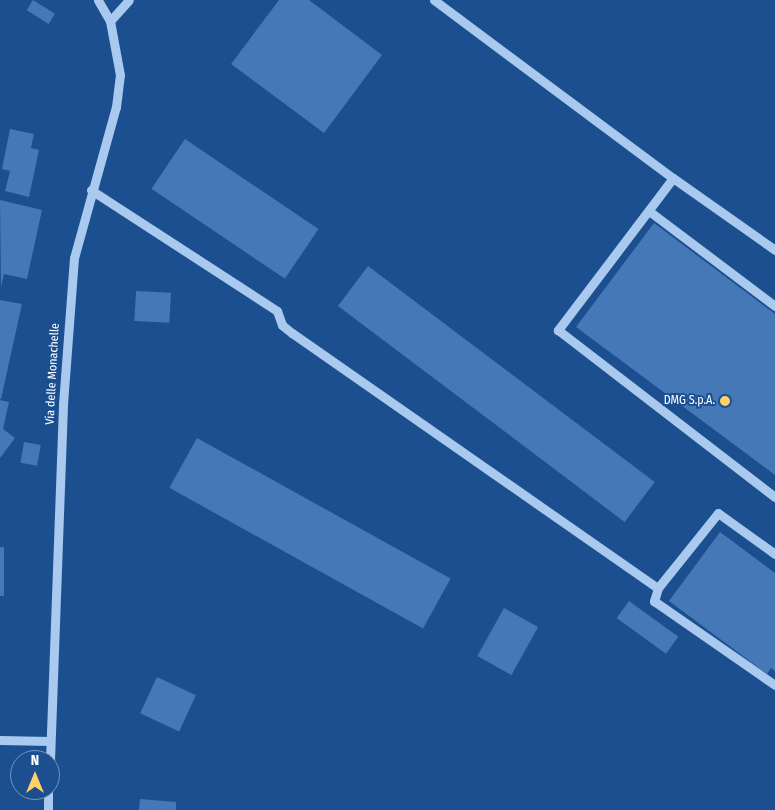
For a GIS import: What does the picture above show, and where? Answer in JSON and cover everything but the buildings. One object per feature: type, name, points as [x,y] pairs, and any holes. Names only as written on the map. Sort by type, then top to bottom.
[{"type":"street","name":"Via delle Monachelle","points":[[50,750],[69,310],[74,258],[91,190],[116,107],[120,75],[110,21],[98,0]]},
{"type":"street","points":[[110,21],[129,0]]},
{"type":"street","points":[[434,0],[673,178],[775,250]]},
{"type":"street","points":[[673,178],[558,330],[775,497]]},
{"type":"street","points":[[91,190],[277,311],[282,324],[292,333],[658,588]]},
{"type":"street","points":[[649,211],[775,306]]},
{"type":"street","points":[[775,554],[718,513],[658,588],[654,601],[775,685]]},
{"type":"street","points":[[0,740],[50,741]]},
{"type":"place","name":"DMG S.p.A.","points":[[725,401]]}]
